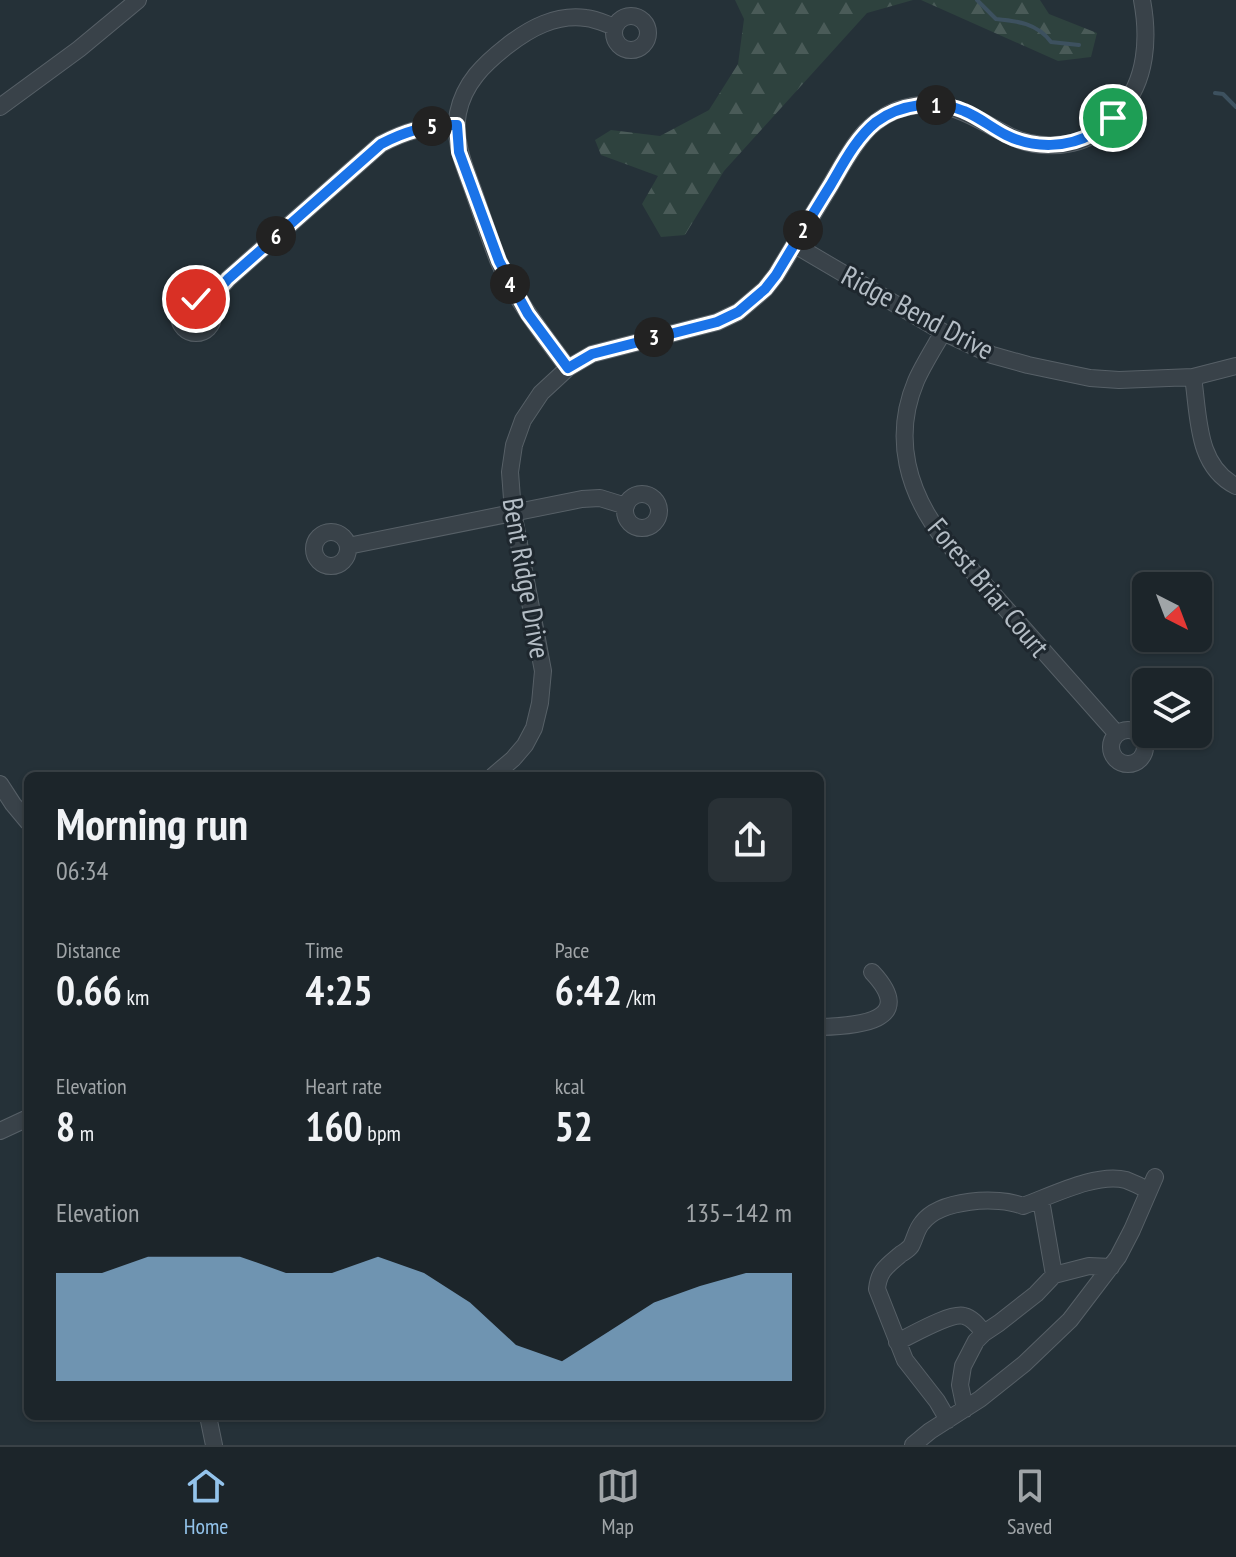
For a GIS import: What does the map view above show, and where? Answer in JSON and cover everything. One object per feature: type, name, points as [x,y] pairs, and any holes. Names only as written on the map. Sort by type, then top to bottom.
[{"type":"street","points":[[0,107],[79,49],[138,0]]},
{"type":"street","name":"Bent Ridge Drive","points":[[498,772],[525,745],[534,728],[540,703],[543,671],[513,512],[510,472],[514,445],[523,420],[541,393],[568,368],[592,354],[717,322],[738,312],[765,289],[867,130],[897,110],[920,105],[944,105],[962,110],[1009,136],[1033,144],[1054,146],[1076,142],[1097,132],[1129,100],[1141,70],[1146,20],[1142,0]]},
{"type":"street","points":[[568,368],[528,314],[499,261],[459,152],[458,113],[475,75],[524,33],[547,22],[568,18],[587,18],[615,27]]},
{"type":"street","points":[[207,303],[228,279],[381,144],[402,132],[441,124],[457,125]]},
{"type":"street","name":"Ridge Bend Drive","points":[[795,245],[943,332],[992,355],[1090,378],[1119,380],[1193,377],[1236,366]]},
{"type":"street","name":"Forest Briar Court","points":[[943,332],[916,381],[908,408],[905,456],[918,500],[944,539],[1117,734]]},
{"type":"street","points":[[1193,377],[1204,451],[1226,481],[1236,486]]},
{"type":"street","points":[[348,546],[591,498],[626,506]]},
{"type":"street","points":[[0,784],[24,817]]},
{"type":"street","points":[[824,1027],[864,1024],[882,1016],[888,998],[872,972]]},
{"type":"street","points":[[0,1131],[24,1120]]},
{"type":"street","points":[[913,1445],[965,1409],[1024,1364],[1070,1320],[1118,1257],[1152,1184],[1106,1179],[1074,1186],[1023,1206],[1010,1201],[959,1203],[929,1215],[922,1222],[910,1247],[884,1268],[878,1278],[877,1289],[905,1360],[948,1420]]},
{"type":"street","points":[[1041,1200],[1054,1275]]},
{"type":"street","points":[[965,1409],[960,1385],[963,1366],[976,1341],[984,1333],[1036,1294],[1054,1275],[1089,1266],[1111,1267]]},
{"type":"street","points":[[897,1342],[952,1316],[963,1315],[973,1320],[984,1333]]},
{"type":"street","points":[[209,1420],[214,1445]]},
{"type":"green space","points":[[735,0],[913,0],[867,13],[724,171],[685,235],[661,237],[642,204],[658,176],[601,155],[595,140],[611,130],[660,136],[709,110],[738,64],[744,19]]},
{"type":"green space","points":[[921,0],[1040,0],[1049,14],[1097,33],[1091,57],[1058,61]]},
{"type":"waterway","points":[[977,0],[996,19],[1033,27],[1051,42],[1079,45]]},
{"type":"waterway","points":[[1215,93],[1223,94],[1236,107]]},
{"type":"route","points":[[196,299],[207,303],[228,279],[381,144],[402,132],[441,124],[457,125],[459,152],[499,261],[528,314],[568,368],[592,354],[717,322],[738,312],[776,275],[867,130],[897,110],[920,105],[944,105],[962,110],[1009,136],[1033,144],[1054,146],[1076,142],[1097,132],[1113,118]]}]
